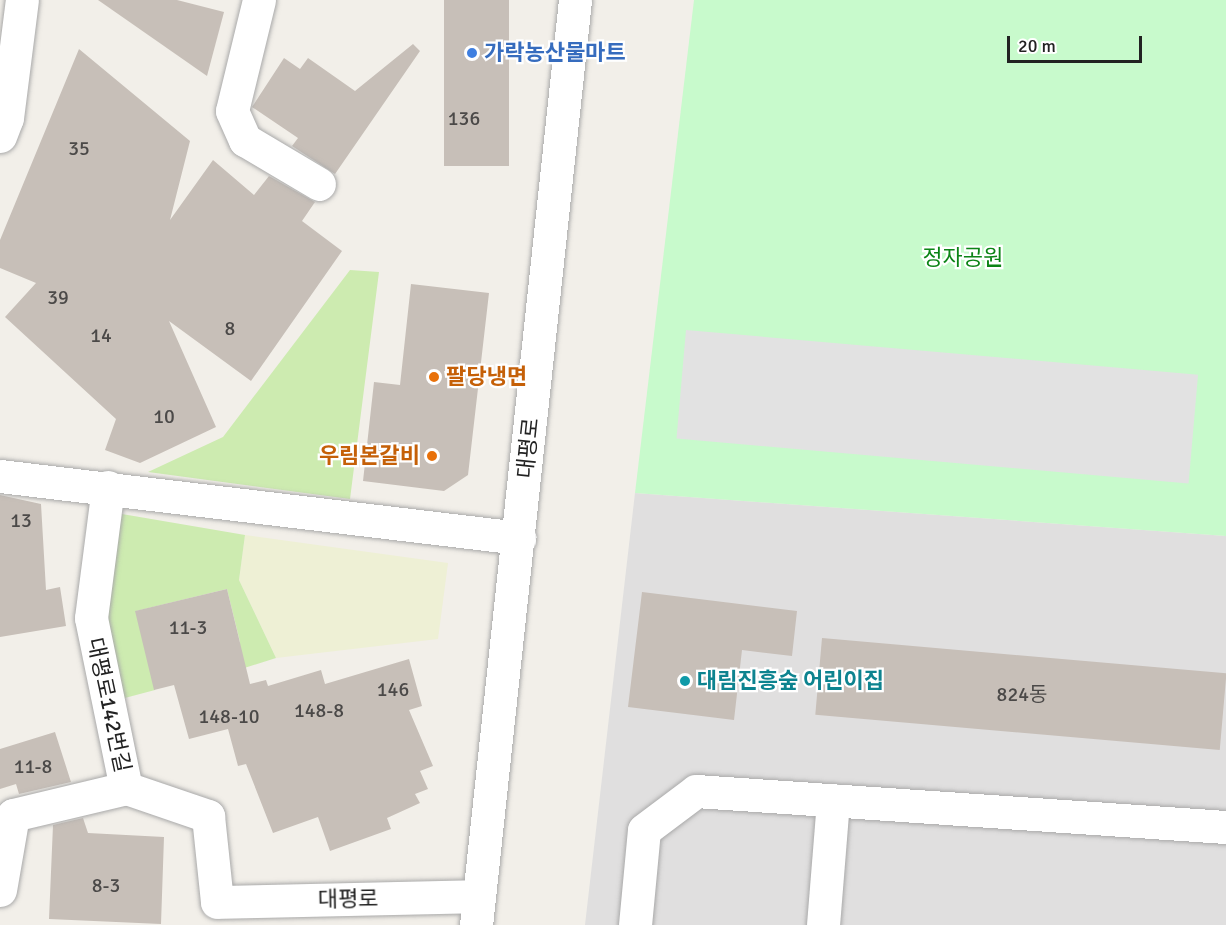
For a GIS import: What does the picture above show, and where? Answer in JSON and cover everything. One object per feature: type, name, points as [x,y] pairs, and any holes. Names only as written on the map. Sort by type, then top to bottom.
[{"type":"street","points":[[0,136],[7,118],[22,0]]},
{"type":"street","points":[[259,0],[232,111],[246,140],[319,184]]},
{"type":"street","name":"대평로","points":[[210,914],[478,910],[575,0]]},
{"type":"street","points":[[0,476],[108,487],[519,538]]},
{"type":"street","name":"대평로142번길","points":[[108,487],[91,618],[126,788],[208,816],[210,914]]},
{"type":"street","points":[[0,890],[13,815],[126,788]]},
{"type":"street","points":[[635,925],[644,830],[696,791],[1226,827]]},
{"type":"street","points":[[823,925],[833,800]]},
{"type":"shaded area","points":[[686,330],[1198,375],[1189,483],[677,439]]},
{"type":"shaded area","points":[[635,493],[1226,536],[1226,925],[585,925]]},
{"type":"green space","name":"정자공원","points":[[694,0],[1226,0],[1226,536],[635,493]]},
{"type":"green space","points":[[350,270],[379,272],[350,499],[148,472],[223,437]]},
{"type":"green space","points":[[122,514],[245,535],[239,580],[276,658],[235,671],[240,642],[227,589],[136,611],[155,690],[121,699],[103,619]]},
{"type":"green space","points":[[245,535],[448,563],[438,639],[276,658],[239,580]]},
{"type":"building","points":[[98,0],[177,0],[224,12],[207,76]]},
{"type":"building","points":[[444,0],[509,0],[509,166],[444,166]]},
{"type":"building","points":[[413,44],[420,51],[335,174],[292,146],[298,138],[252,107],[284,58],[300,69],[308,58],[355,91]]},
{"type":"building","points":[[79,49],[190,141],[170,220],[213,160],[254,195],[269,176],[315,202],[302,221],[342,251],[251,381],[169,321],[216,427],[140,463],[105,450],[116,419],[5,317],[36,283],[0,268],[0,240]]},
{"type":"building","points":[[411,284],[489,293],[468,475],[444,491],[363,481],[374,382],[400,385]]},
{"type":"building","points":[[0,495],[41,504],[46,590],[60,587],[66,626],[0,637]]},
{"type":"building","points":[[227,589],[250,684],[266,680],[268,686],[321,670],[325,684],[409,659],[422,706],[409,710],[433,766],[420,771],[428,789],[415,794],[420,803],[387,818],[391,829],[330,851],[318,817],[273,833],[246,764],[238,766],[228,729],[189,739],[174,685],[154,690],[135,611]]},
{"type":"building","name":"대림진흥숲 어린이집","points":[[642,592],[797,611],[792,656],[742,650],[734,720],[628,707]]},
{"type":"building","points":[[822,638],[1226,673],[1220,750],[815,715]]},
{"type":"building","points":[[55,732],[71,782],[19,794],[16,784],[0,789],[0,749]]},
{"type":"building","points":[[83,818],[88,833],[164,837],[161,924],[49,919],[53,825]]},
{"type":"place","name":"가락농산물마트","points":[[472,53]]},
{"type":"place","name":"팔당냉면","points":[[434,377]]},
{"type":"place","name":"우림본갈비","points":[[432,456]]},
{"type":"place","name":"대림진흥숲 어린이집","points":[[685,681]]}]
